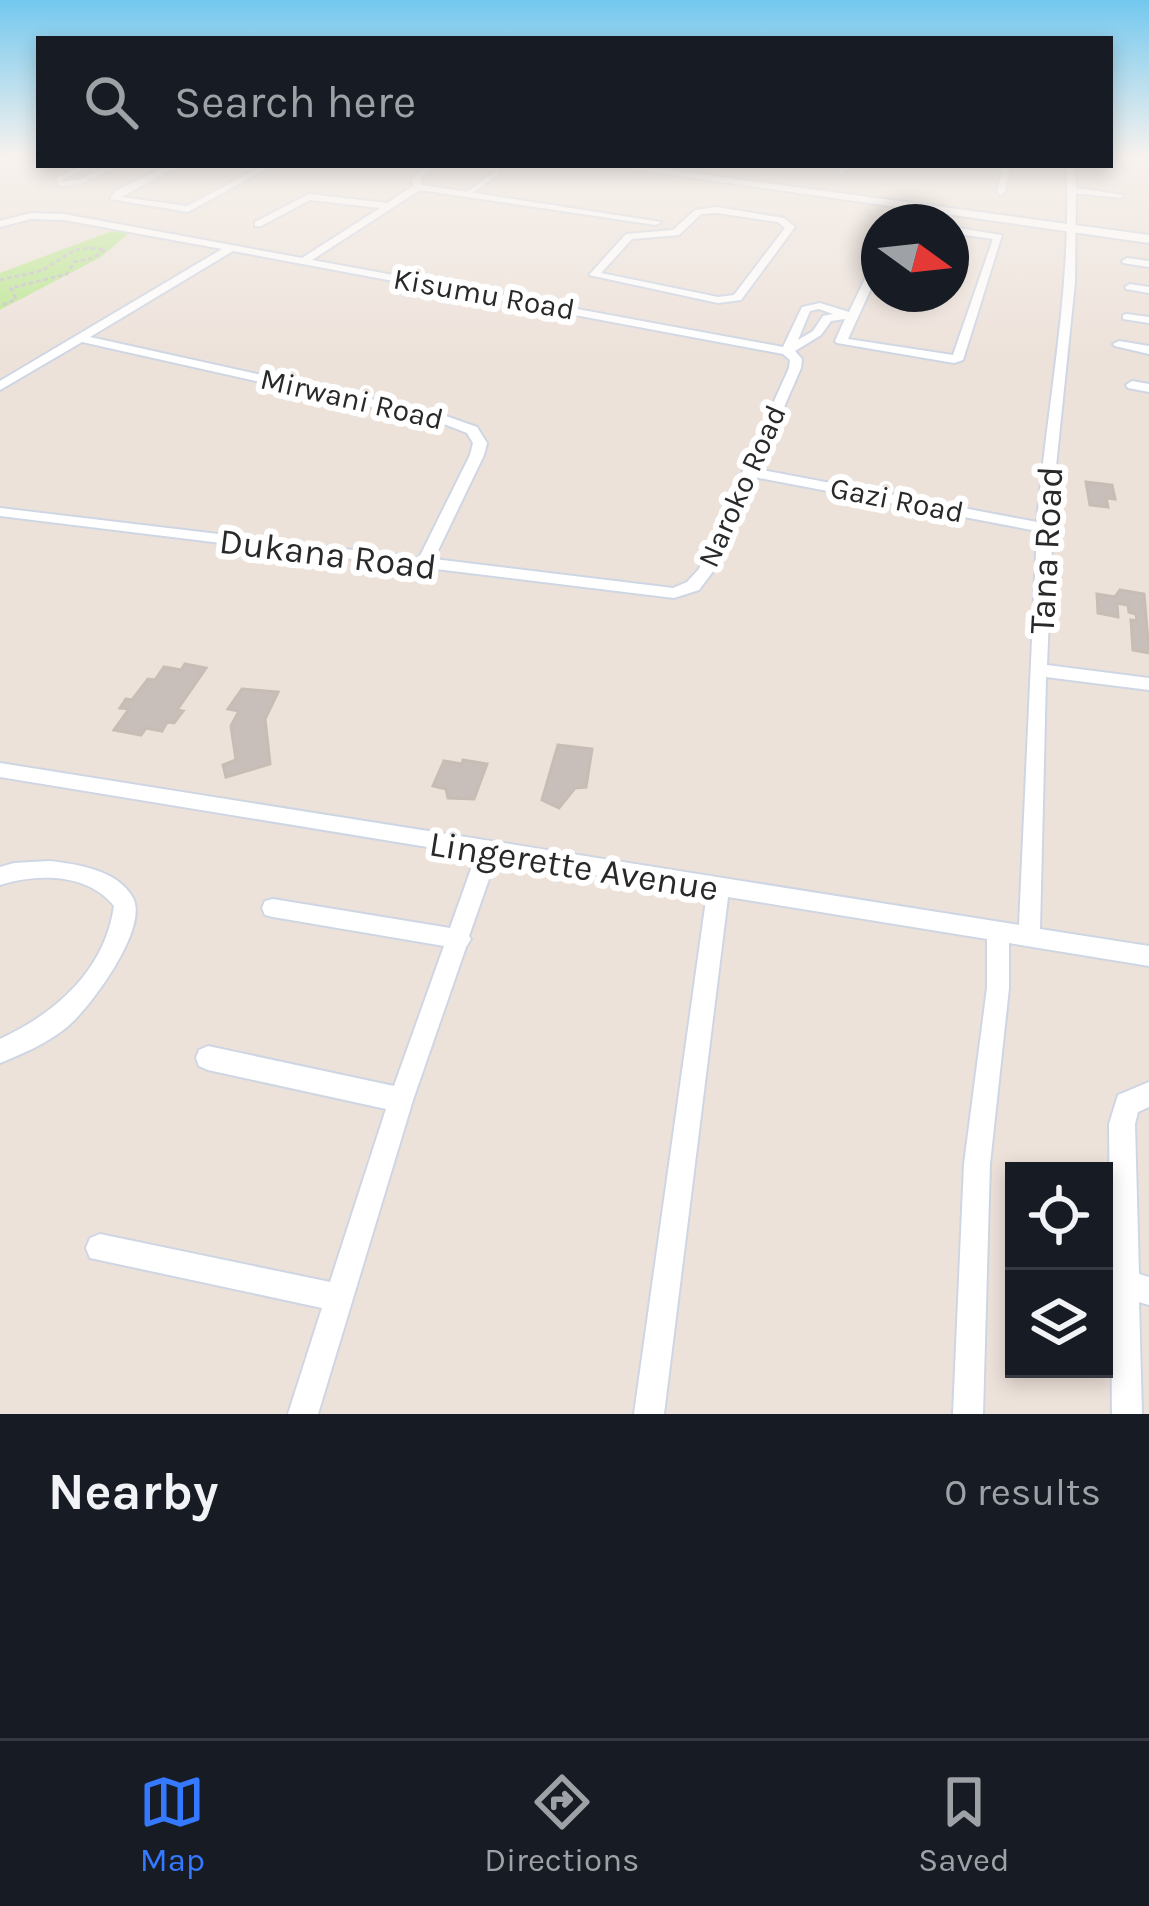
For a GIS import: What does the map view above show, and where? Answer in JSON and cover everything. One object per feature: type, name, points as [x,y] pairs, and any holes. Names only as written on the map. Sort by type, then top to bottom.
[{"type":"street","name":"Kisumu Road","points":[[85,222],[787,351]]},
{"type":"street","points":[[105,225],[111,222]]},
{"type":"street","points":[[258,224],[262,222]]},
{"type":"street","points":[[304,261],[364,222]]},
{"type":"street","points":[[690,222],[676,233],[629,236],[593,272],[601,279],[659,290],[718,300],[737,298],[789,225],[782,222]]},
{"type":"street","points":[[1025,222],[1149,239]]},
{"type":"street","name":"Tana Road","points":[[1030,936],[1045,528],[1054,390],[1075,222]]},
{"type":"street","points":[[861,295],[841,340],[959,357],[999,238],[969,233]]},
{"type":"street","points":[[0,386],[231,248]]},
{"type":"street","points":[[1127,261],[1149,264]]},
{"type":"street","points":[[1130,287],[1149,290]]},
{"type":"street","points":[[632,322],[659,290]]},
{"type":"street","points":[[794,333],[811,307],[850,316]]},
{"type":"street","points":[[787,351],[813,336],[827,318],[850,316]]},
{"type":"street","points":[[1127,317],[1149,320]]},
{"type":"street","name":"Naroko Road","points":[[656,593],[686,590],[700,579],[795,368],[796,359],[787,351],[794,333]]},
{"type":"street","name":"Mirwani Road","points":[[84,339],[443,419],[472,430],[480,443],[477,455],[423,565]]},
{"type":"street","points":[[1119,344],[1149,350]]},
{"type":"street","points":[[1132,385],[1149,388]]},
{"type":"street","name":"Gazi Road","points":[[749,472],[1045,528]]},
{"type":"street","name":"Dukana Road","points":[[0,512],[656,593]]},
{"type":"street","points":[[1040,670],[1149,684]]},
{"type":"street","name":"Lingerette Avenue","points":[[0,770],[1149,956]]},
{"type":"street","points":[[302,1414],[401,1100],[488,850]]},
{"type":"street","points":[[0,876],[36,868],[96,880],[111,886],[125,904],[110,948],[74,1004],[47,1027],[0,1051]]},
{"type":"street","points":[[649,1414],[718,889]]},
{"type":"street","points":[[273,908],[460,939]]},
{"type":"street","points":[[968,1414],[976,1164],[996,1001],[998,935]]},
{"type":"street","points":[[208,1058],[401,1100]]},
{"type":"street","points":[[1127,1414],[1137,1287],[1123,1114],[1133,1099],[1149,1094]]},
{"type":"street","points":[[100,1248],[341,1298]]},
{"type":"lane","points":[[794,333],[813,336]]},
{"type":"path","points":[[0,280],[51,266],[59,260],[58,254],[77,247],[105,249],[93,258],[74,262],[67,274],[11,288],[16,299],[0,306]]},
{"type":"green space","points":[[112,231],[129,233],[101,257],[0,310],[0,273]]},
{"type":"building","points":[[1086,482],[1112,485],[1115,499],[1106,498],[1108,507],[1090,505]]},
{"type":"building","points":[[1120,590],[1144,594],[1149,653],[1133,650],[1131,620],[1137,621],[1128,605],[1117,603],[1118,617],[1098,613],[1097,594],[1115,597]]},
{"type":"building","points":[[185,664],[206,668],[177,710],[183,711],[174,723],[167,722],[162,731],[146,728],[141,735],[114,730],[129,709],[120,708],[126,699],[132,700],[164,667],[181,670]]},
{"type":"building","points":[[242,689],[278,692],[265,719],[270,764],[226,777],[223,765],[236,760],[231,726],[239,711],[228,709]]},
{"type":"building","points":[[558,745],[592,749],[586,787],[575,788],[559,808],[542,800]]},
{"type":"building","points":[[463,760],[487,764],[474,799],[448,798],[446,789],[433,786],[444,761],[462,764]]}]
